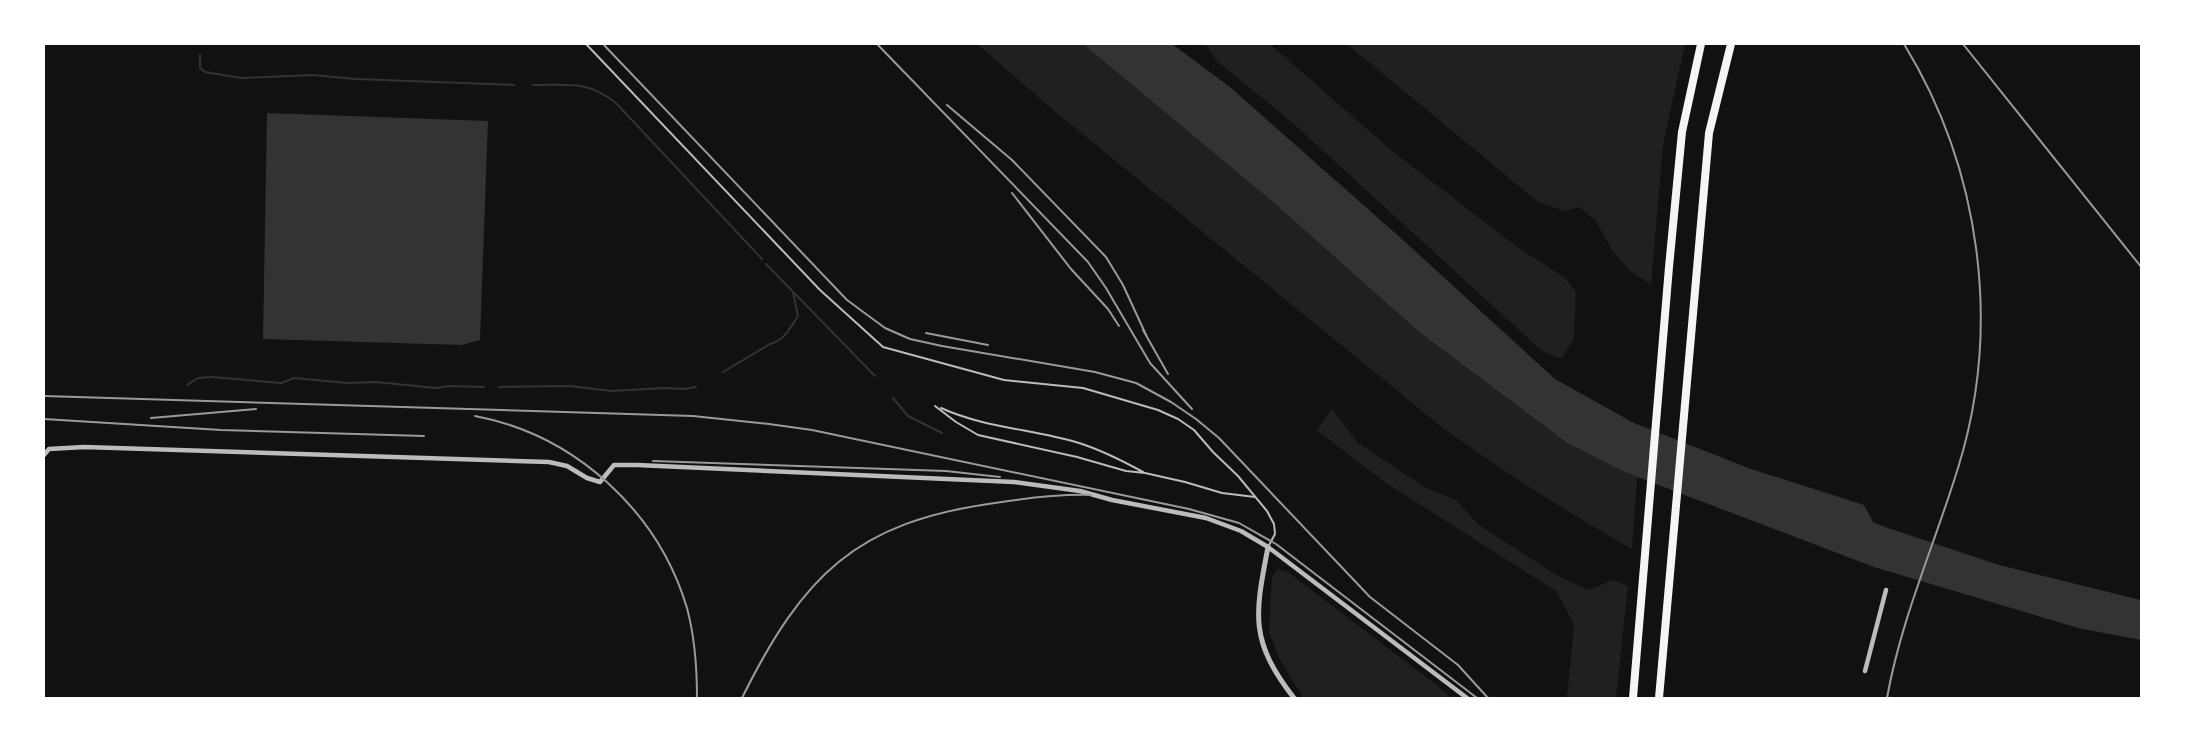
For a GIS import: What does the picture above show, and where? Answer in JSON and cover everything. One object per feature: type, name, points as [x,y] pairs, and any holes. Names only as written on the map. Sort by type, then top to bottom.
[{"type":"highway","points":[[1633,699],[1682,132],[1701,44]]},
{"type":"highway","points":[[1659,699],[1709,133],[1731,44]]},
{"type":"street","points":[[44,455],[49,450],[84,447],[549,462],[567,466],[587,478],[600,482],[614,465],[637,465],[988,480],[1080,491],[1112,500],[1206,518],[1241,531],[1268,547],[1467,699]]},
{"type":"street","points":[[1268,547],[1257,624],[1261,639],[1278,677],[1294,699]]},
{"type":"street","points":[[1865,671],[1886,590]]},
{"type":"lane","points":[[586,44],[820,290],[882,347],[1004,380],[1083,388],[1158,410],[1178,419],[1194,430],[1267,511],[1274,524],[1275,534],[1268,547]]},
{"type":"lane","points":[[1145,473],[1120,459],[1080,443],[963,418],[935,406],[978,435],[1077,457],[1126,471],[1185,482],[1222,493],[1255,497]]},
{"type":"shaded area","points":[[977,44],[1083,44],[1273,202],[1419,332],[1567,443],[1637,477],[1632,549],[1536,491],[1443,428],[1053,110]]},
{"type":"shaded area","points":[[1083,44],[1172,44],[1230,87],[1403,240],[1555,379],[1634,423],[1751,469],[1864,505],[1873,522],[1885,527],[1999,565],[2141,600],[2141,640],[2078,628],[1874,567],[1627,473],[1567,443],[1419,332],[1273,202]]},
{"type":"shaded area","points":[[1205,44],[1270,44],[1392,151],[1520,249],[1564,277],[1576,292],[1574,339],[1561,359],[1542,351],[1295,125],[1217,61]]},
{"type":"shaded area","points":[[1347,44],[1685,44],[1663,145],[1651,284],[1631,272],[1612,250],[1595,220],[1579,207],[1565,211],[1538,202]]},
{"type":"shaded area","points":[[267,113],[488,121],[480,340],[462,345],[263,339]]},
{"type":"shaded area","points":[[1332,409],[1358,443],[1426,488],[1456,500],[1479,525],[1558,576],[1589,590],[1613,580],[1628,586],[1616,698],[1567,698],[1574,624],[1556,591],[1383,481],[1317,430]]},
{"type":"shaded area","points":[[1278,569],[1288,572],[1451,698],[1303,698],[1279,658],[1269,632],[1272,577]]},
{"type":"waterway","points":[[200,55],[200,68],[205,72],[241,78],[312,75],[356,79],[514,85]]},
{"type":"waterway","points":[[533,85],[577,85],[596,90],[616,103],[762,259]]},
{"type":"waterway","points":[[766,264],[875,376]]},
{"type":"waterway","points":[[723,372],[779,340],[786,333],[798,316],[793,292]]},
{"type":"waterway","points":[[187,385],[198,378],[212,377],[281,383],[294,378],[436,388],[484,387]]},
{"type":"waterway","points":[[499,387],[570,386],[611,391],[696,387]]},
{"type":"waterway","points":[[893,398],[908,416],[942,433]]},
{"type":"railway","points":[[603,44],[847,300],[885,328],[910,339],[1095,372],[1136,383],[1171,402],[1219,438],[1370,597],[1458,665],[1488,698]]},
{"type":"railway","points":[[877,44],[1088,262],[1150,363],[1192,409]]},
{"type":"railway","points":[[1887,698],[1901,640],[1958,468],[1971,414],[1979,360],[1981,305],[1976,250],[1967,196],[1951,144],[1930,93],[1904,44]]},
{"type":"railway","points":[[1963,44],[2142,268]]},
{"type":"railway","points":[[947,105],[1012,160],[1106,257],[1123,285],[1147,337]]},
{"type":"railway","points":[[1012,193],[1071,269],[1108,309],[1119,326]]},
{"type":"railway","points":[[1143,330],[1168,374]]},
{"type":"railway","points":[[926,333],[988,345]]},
{"type":"railway","points":[[44,396],[693,416],[812,430],[1189,509],[1239,523],[1276,544],[1477,698]]},
{"type":"railway","points":[[151,418],[256,409]]},
{"type":"railway","points":[[475,416],[512,426],[546,440],[578,460],[608,483],[634,510],[656,540],[674,573],[687,608],[695,653],[697,698]]},
{"type":"railway","points":[[44,419],[221,430],[424,436]]},
{"type":"railway","points":[[653,461],[946,471],[1000,477]]},
{"type":"railway","points":[[742,698],[788,618],[812,587],[839,562],[870,541],[905,524],[947,512],[1031,498],[1091,495]]}]
